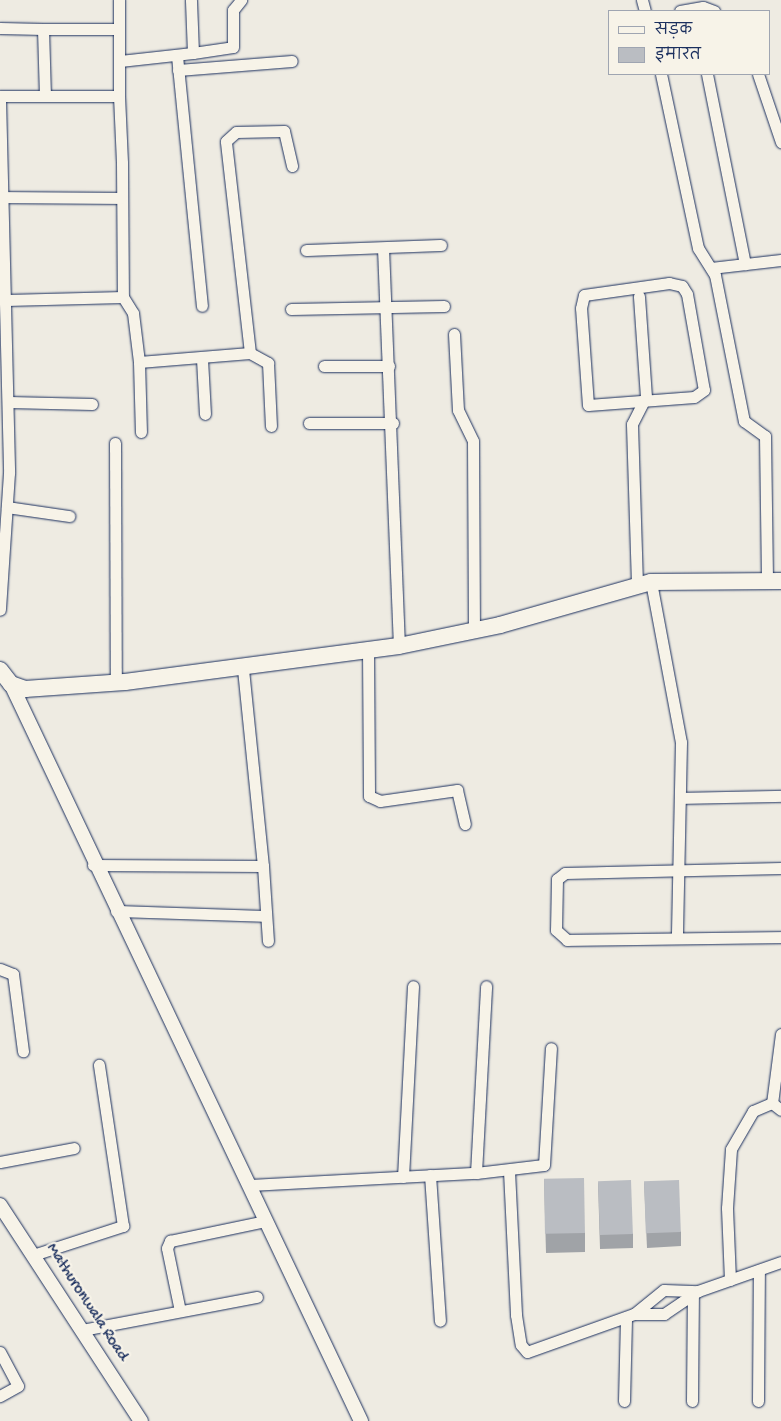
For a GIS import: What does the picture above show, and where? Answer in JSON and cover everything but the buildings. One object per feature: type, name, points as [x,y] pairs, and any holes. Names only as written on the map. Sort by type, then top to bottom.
[{"type":"main road","points":[[3,676],[25,689],[116,683],[243,669],[368,649],[399,646],[474,631],[644,583],[774,580]]},
{"type":"street","points":[[118,0],[120,28],[119,96],[123,297],[133,313],[139,362],[141,432]]},
{"type":"street","points":[[191,0],[193,53]]},
{"type":"street","points":[[120,61],[177,56],[233,47],[233,10],[242,0]]},
{"type":"street","points":[[687,10],[711,6]]},
{"type":"street","points":[[0,28],[120,28]]},
{"type":"street","points":[[43,29],[45,95]]},
{"type":"street","points":[[177,56],[202,306]]},
{"type":"street","points":[[178,70],[292,61]]},
{"type":"street","points":[[661,75],[698,248],[712,268],[744,421],[765,436],[774,580]]},
{"type":"street","points":[[707,75],[745,264]]},
{"type":"street","points":[[758,75],[781,142]]},
{"type":"street","points":[[0,610],[7,507],[9,402],[0,197],[0,98],[45,95],[119,96]]},
{"type":"street","points":[[250,353],[226,141],[236,132],[284,131],[292,166]]},
{"type":"street","points":[[0,197],[121,198]]},
{"type":"street","points":[[306,250],[441,245]]},
{"type":"street","points":[[383,248],[388,307],[389,366],[393,423],[399,646]]},
{"type":"street","points":[[712,268],[781,260]]},
{"type":"street","points":[[644,403],[586,403],[581,303],[590,292],[669,283],[685,290],[704,390],[694,397],[644,403],[634,412],[632,424],[644,583],[678,716],[682,798],[676,938]]},
{"type":"street","points":[[639,296],[644,403]]},
{"type":"street","points":[[6,300],[123,297]]},
{"type":"street","points":[[291,309],[444,306]]},
{"type":"street","points":[[454,334],[458,410],[473,441],[474,631]]},
{"type":"street","points":[[139,362],[202,359],[250,353],[268,363],[271,426]]},
{"type":"street","points":[[202,359],[205,414]]},
{"type":"street","points":[[324,366],[389,366]]},
{"type":"street","points":[[9,402],[92,404]]},
{"type":"street","points":[[309,423],[393,423]]},
{"type":"street","points":[[115,443],[116,683]]},
{"type":"street","points":[[7,507],[69,516]]},
{"type":"street","points":[[368,649],[369,796],[380,801],[457,790],[465,824]]},
{"type":"street","points":[[243,669],[263,866],[268,941]]},
{"type":"street","points":[[3,676],[93,865],[251,1186],[361,1421]]},
{"type":"street","points":[[682,798],[781,796]]},
{"type":"street","points":[[93,865],[263,866]]},
{"type":"street","points":[[781,868],[565,873],[557,879],[556,930],[561,939],[781,937]]},
{"type":"street","points":[[116,911],[265,916]]},
{"type":"street","points":[[0,969],[13,974],[23,1051]]},
{"type":"street","points":[[403,1177],[413,986]]},
{"type":"street","points":[[476,1173],[486,986]]},
{"type":"street","points":[[730,1280],[727,1208],[731,1149],[753,1111],[777,1106],[781,1034]]},
{"type":"street","points":[[251,1186],[540,1168],[546,1159],[551,1048]]},
{"type":"street","points":[[33,1255],[123,1226],[99,1065]]},
{"type":"street","points":[[0,1162],[74,1148]]},
{"type":"street","points":[[509,1171],[516,1315],[522,1349],[531,1352],[630,1316],[664,1314],[696,1293],[781,1262]]},
{"type":"street","points":[[430,1175],[440,1321]]},
{"type":"street","name":"Mathuronwala Road","points":[[1,1208],[142,1421]]},
{"type":"street","points":[[180,1311],[167,1248],[170,1241],[266,1221]]},
{"type":"street","points":[[758,1402],[759,1270]]},
{"type":"street","points":[[624,1401],[630,1316],[664,1290],[696,1293]]},
{"type":"street","points":[[692,1401],[696,1293]]},
{"type":"street","points":[[82,1330],[257,1297]]},
{"type":"street","points":[[0,1352],[18,1386],[0,1396]]}]
